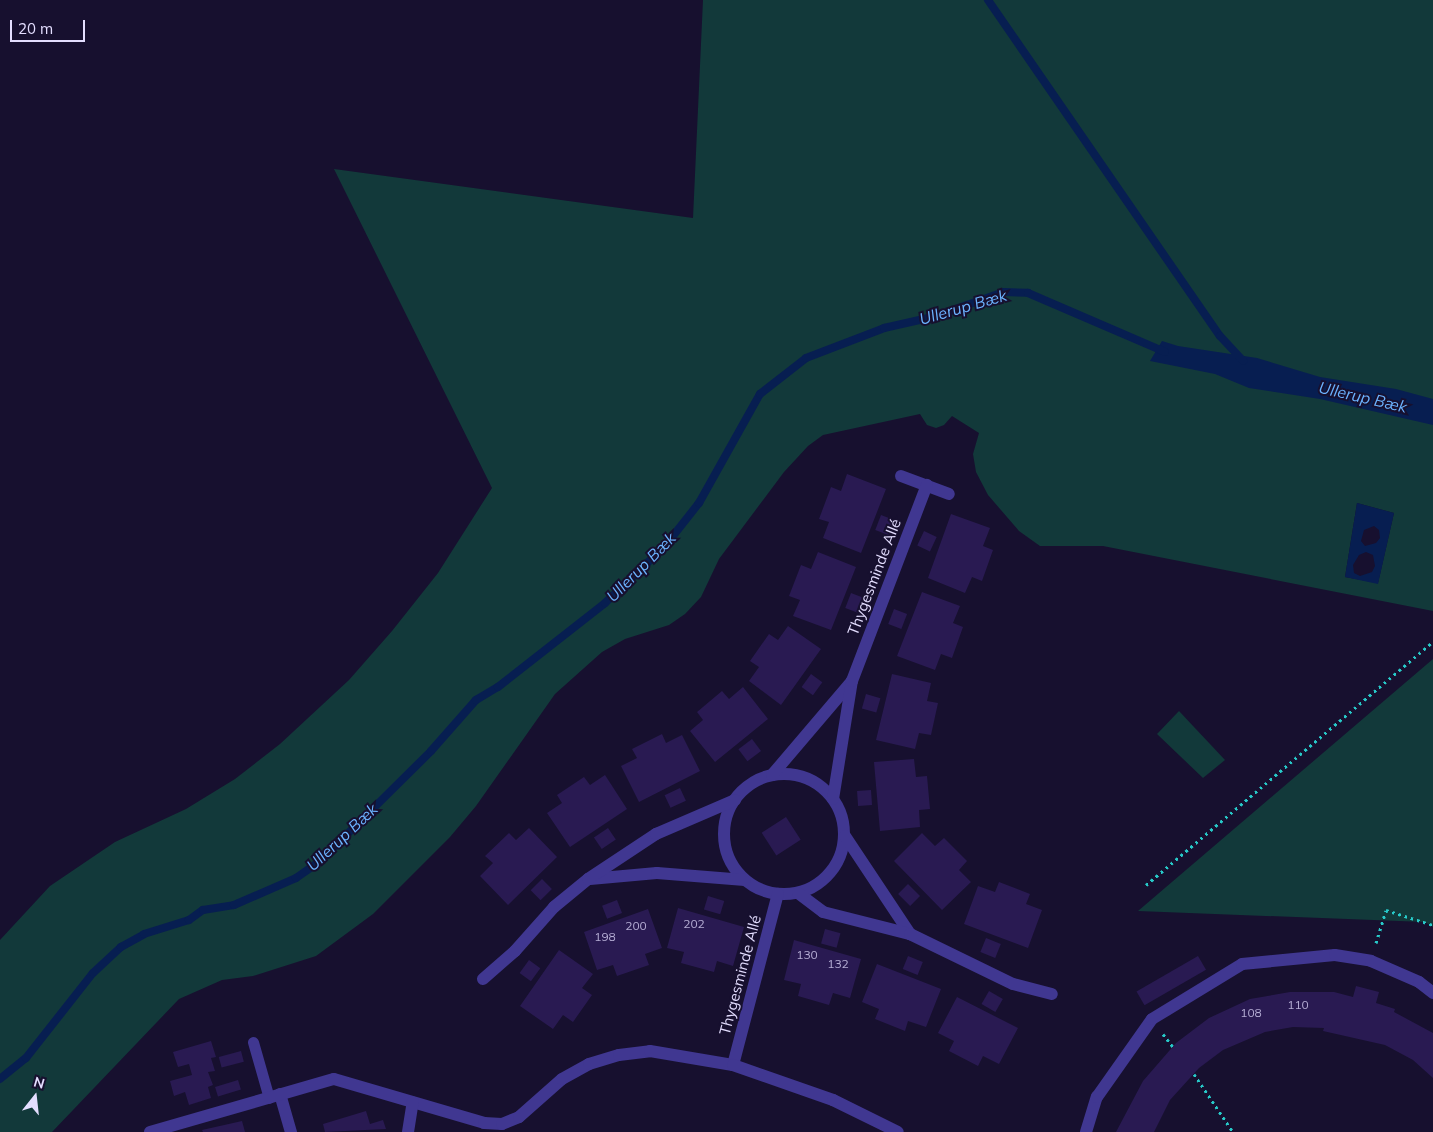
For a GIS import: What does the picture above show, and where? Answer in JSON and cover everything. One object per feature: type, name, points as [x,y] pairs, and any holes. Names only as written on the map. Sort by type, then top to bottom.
[{"type":"street","points":[[901,476],[949,494]]},
{"type":"street","name":"Thygesminde Allé","points":[[833,799],[852,681],[927,485]]},
{"type":"street","name":"Thygesminde Allé","points":[[772,775],[852,681]]},
{"type":"street","points":[[789,774],[806,778],[833,799],[842,816],[845,836],[841,855],[831,872],[816,885],[798,893],[778,894],[761,890],[745,880],[731,863],[724,842],[725,820],[735,800],[751,784],[772,775],[789,774]]},
{"type":"street","points":[[483,980],[515,951],[554,907],[588,879],[656,834],[735,800]]},
{"type":"street","points":[[845,836],[910,934]]},
{"type":"street","points":[[588,879],[657,873],[745,880]]},
{"type":"street","points":[[798,893],[823,912],[910,934],[1013,984],[1052,994]]},
{"type":"street","name":"Thygesminde Allé","points":[[733,1065],[778,894]]},
{"type":"street","points":[[1086,1132],[1097,1097],[1152,1020],[1242,964],[1335,956],[1371,961],[1419,982],[1433,993]]},
{"type":"street","points":[[150,1132],[334,1079],[484,1123],[502,1124],[520,1117],[562,1079],[589,1064],[619,1055],[650,1051],[733,1065],[833,1100],[898,1132]]},
{"type":"street","points":[[274,1096],[290,1132]]},
{"type":"street","points":[[408,1132],[413,1102]]},
{"type":"lane","points":[[253,1042],[274,1096]]},
{"type":"path","points":[[1146,885],[1433,642]]},
{"type":"path","points":[[1371,961],[1386,910],[1433,925]]},
{"type":"path","points":[[1194,1074],[1233,1132]]},
{"type":"green space","points":[[703,0],[1433,0],[1433,611],[1103,546],[1040,546],[1019,531],[988,495],[976,472],[973,454],[979,433],[952,416],[944,425],[936,428],[927,425],[920,414],[823,435],[808,446],[784,472],[719,559],[701,597],[685,614],[669,625],[625,639],[602,652],[555,694],[476,806],[450,837],[373,914],[316,956],[253,976],[222,980],[179,999],[52,1132],[0,1132],[0,940],[50,886],[115,842],[186,809],[235,779],[280,744],[349,680],[392,631],[438,573],[492,488],[334,169],[693,218]],"holes":[[[1357,503],[1394,513],[1378,583],[1345,577]]]},
{"type":"green space","points":[[1433,659],[1433,927],[1425,922],[1138,911]]},
{"type":"green space","points":[[1179,711],[1225,760],[1203,778],[1157,734]]},
{"type":"water","points":[[1162,341],[1178,346],[1257,358],[1320,377],[1396,389],[1433,399],[1433,425],[1320,399],[1249,388],[1215,374],[1150,361]]},
{"type":"water","points":[[1357,503],[1394,513],[1378,584],[1345,577]],"holes":[[[1374,526],[1379,530],[1380,538],[1376,543],[1365,546],[1361,541],[1364,530]],[[1366,552],[1373,555],[1375,566],[1372,572],[1360,576],[1354,573],[1353,565],[1359,555]]]},
{"type":"building","points":[[847,474],[886,489],[861,553],[823,538],[829,522],[819,519],[831,487],[841,491]]},
{"type":"building","points":[[951,514],[990,528],[983,546],[993,550],[982,581],[972,577],[965,593],[928,578]]},
{"type":"building","points":[[881,515],[894,520],[888,535],[875,530]]},
{"type":"building","points":[[924,531],[937,537],[930,551],[917,546]]},
{"type":"building","points":[[818,552],[856,567],[831,630],[793,616],[800,600],[789,596],[801,565],[811,569]]},
{"type":"building","points":[[922,592],[960,606],[953,623],[963,627],[952,658],[941,654],[935,670],[897,656]]},
{"type":"building","points":[[851,593],[864,598],[858,613],[845,608]]},
{"type":"building","points":[[894,609],[907,614],[901,629],[888,624]]},
{"type":"building","points":[[788,626],[821,649],[781,705],[749,681],[759,667],[750,661],[769,634],[778,640]]},
{"type":"building","points":[[811,674],[822,682],[813,695],[802,687]]},
{"type":"building","points":[[892,674],[931,683],[927,701],[938,703],[931,735],[919,733],[915,749],[876,740]]},
{"type":"building","points":[[743,687],[768,719],[715,762],[690,731],[703,720],[697,712],[722,691],[729,699]]},
{"type":"building","points":[[866,694],[880,698],[876,713],[862,708]]},
{"type":"building","points":[[662,734],[666,743],[682,735],[700,771],[639,802],[621,766],[637,758],[632,749]]},
{"type":"building","points":[[752,739],[761,751],[747,761],[738,749]]},
{"type":"building","points":[[914,759],[916,777],[927,776],[930,809],[919,810],[920,827],[880,831],[874,762]]},
{"type":"building","points":[[605,775],[627,809],[570,847],[547,813],[562,803],[557,795],[584,777],[590,785]]},
{"type":"building","points":[[680,788],[686,801],[671,808],[665,795]]},
{"type":"building","points":[[871,790],[872,805],[858,806],[857,791]]},
{"type":"building","points":[[786,817],[801,840],[776,855],[762,833]]},
{"type":"building","points":[[529,828],[557,857],[508,905],[480,876],[493,863],[485,856],[509,833],[516,840]]},
{"type":"building","points":[[608,828],[616,840],[602,849],[594,838]]},
{"type":"building","points":[[922,833],[935,846],[944,838],[967,861],[959,870],[971,882],[942,910],[894,861]]},
{"type":"building","points":[[542,879],[552,889],[541,900],[531,890]]},
{"type":"building","points":[[999,882],[1030,894],[1026,904],[1042,910],[1028,948],[964,924],[978,886],[995,892]]},
{"type":"building","points":[[908,884],[920,896],[910,906],[898,894]]},
{"type":"building","points":[[708,896],[724,901],[720,914],[704,909]]},
{"type":"building","points":[[617,900],[622,913],[607,919],[602,906]]},
{"type":"building","points":[[678,908],[744,927],[733,966],[717,961],[714,972],[681,963],[684,952],[667,948]]},
{"type":"building","points":[[648,909],[662,948],[645,954],[649,965],[617,976],[613,965],[597,970],[584,932]]},
{"type":"building","points":[[825,929],[840,933],[837,948],[821,943]]},
{"type":"building","points":[[986,938],[1001,944],[995,958],[980,952]]},
{"type":"building","points":[[794,940],[861,959],[850,998],[833,993],[829,1005],[798,996],[801,984],[784,980]]},
{"type":"building","points":[[559,950],[593,974],[582,988],[592,995],[573,1022],[563,1015],[553,1029],[520,1006]]},
{"type":"building","points":[[908,956],[923,962],[918,975],[903,969]]},
{"type":"building","points":[[1198,956],[1206,970],[1145,1005],[1137,991]]},
{"type":"building","points":[[529,960],[540,968],[531,981],[520,973]]},
{"type":"building","points":[[877,964],[941,989],[926,1027],[908,1021],[905,1031],[875,1019],[879,1009],[862,1002]]},
{"type":"building","points":[[1356,986],[1379,992],[1376,1003],[1395,1009],[1394,1012],[1433,1033],[1433,1078],[1413,1060],[1385,1045],[1323,1031],[1324,1028],[1293,1027],[1265,1032],[1223,1050],[1199,1068],[1170,1100],[1154,1132],[1116,1132],[1143,1081],[1176,1043],[1209,1018],[1250,999],[1290,992],[1334,992],[1353,997]]},
{"type":"building","points":[[989,991],[1003,999],[995,1012],[982,1004]]},
{"type":"building","points":[[957,997],[1018,1028],[999,1064],[983,1056],[978,1066],[949,1051],[954,1041],[938,1033]]},
{"type":"building","points":[[211,1041],[216,1057],[211,1058],[215,1071],[208,1072],[213,1085],[208,1087],[211,1098],[189,1105],[185,1092],[174,1096],[170,1081],[192,1075],[189,1064],[178,1067],[173,1052]]},
{"type":"building","points":[[241,1051],[244,1062],[222,1068],[219,1057]]},
{"type":"building","points":[[238,1080],[241,1090],[218,1097],[215,1087]]},
{"type":"building","points":[[366,1111],[370,1124],[383,1120],[386,1129],[325,1132],[323,1124]]},
{"type":"building","points":[[242,1121],[245,1132],[203,1132],[202,1130]]},
{"type":"waterway","points":[[988,0],[1220,336],[1243,361]]},
{"type":"waterway","name":"Ullerup Bæk","points":[[0,1079],[26,1058],[93,973],[121,947],[144,934],[189,920],[203,910],[234,905],[296,878],[320,861],[431,751],[476,700],[498,687],[605,603],[665,546],[699,503],[760,394],[806,358],[884,328],[933,317],[1004,292],[1028,293],[1165,352]]}]
